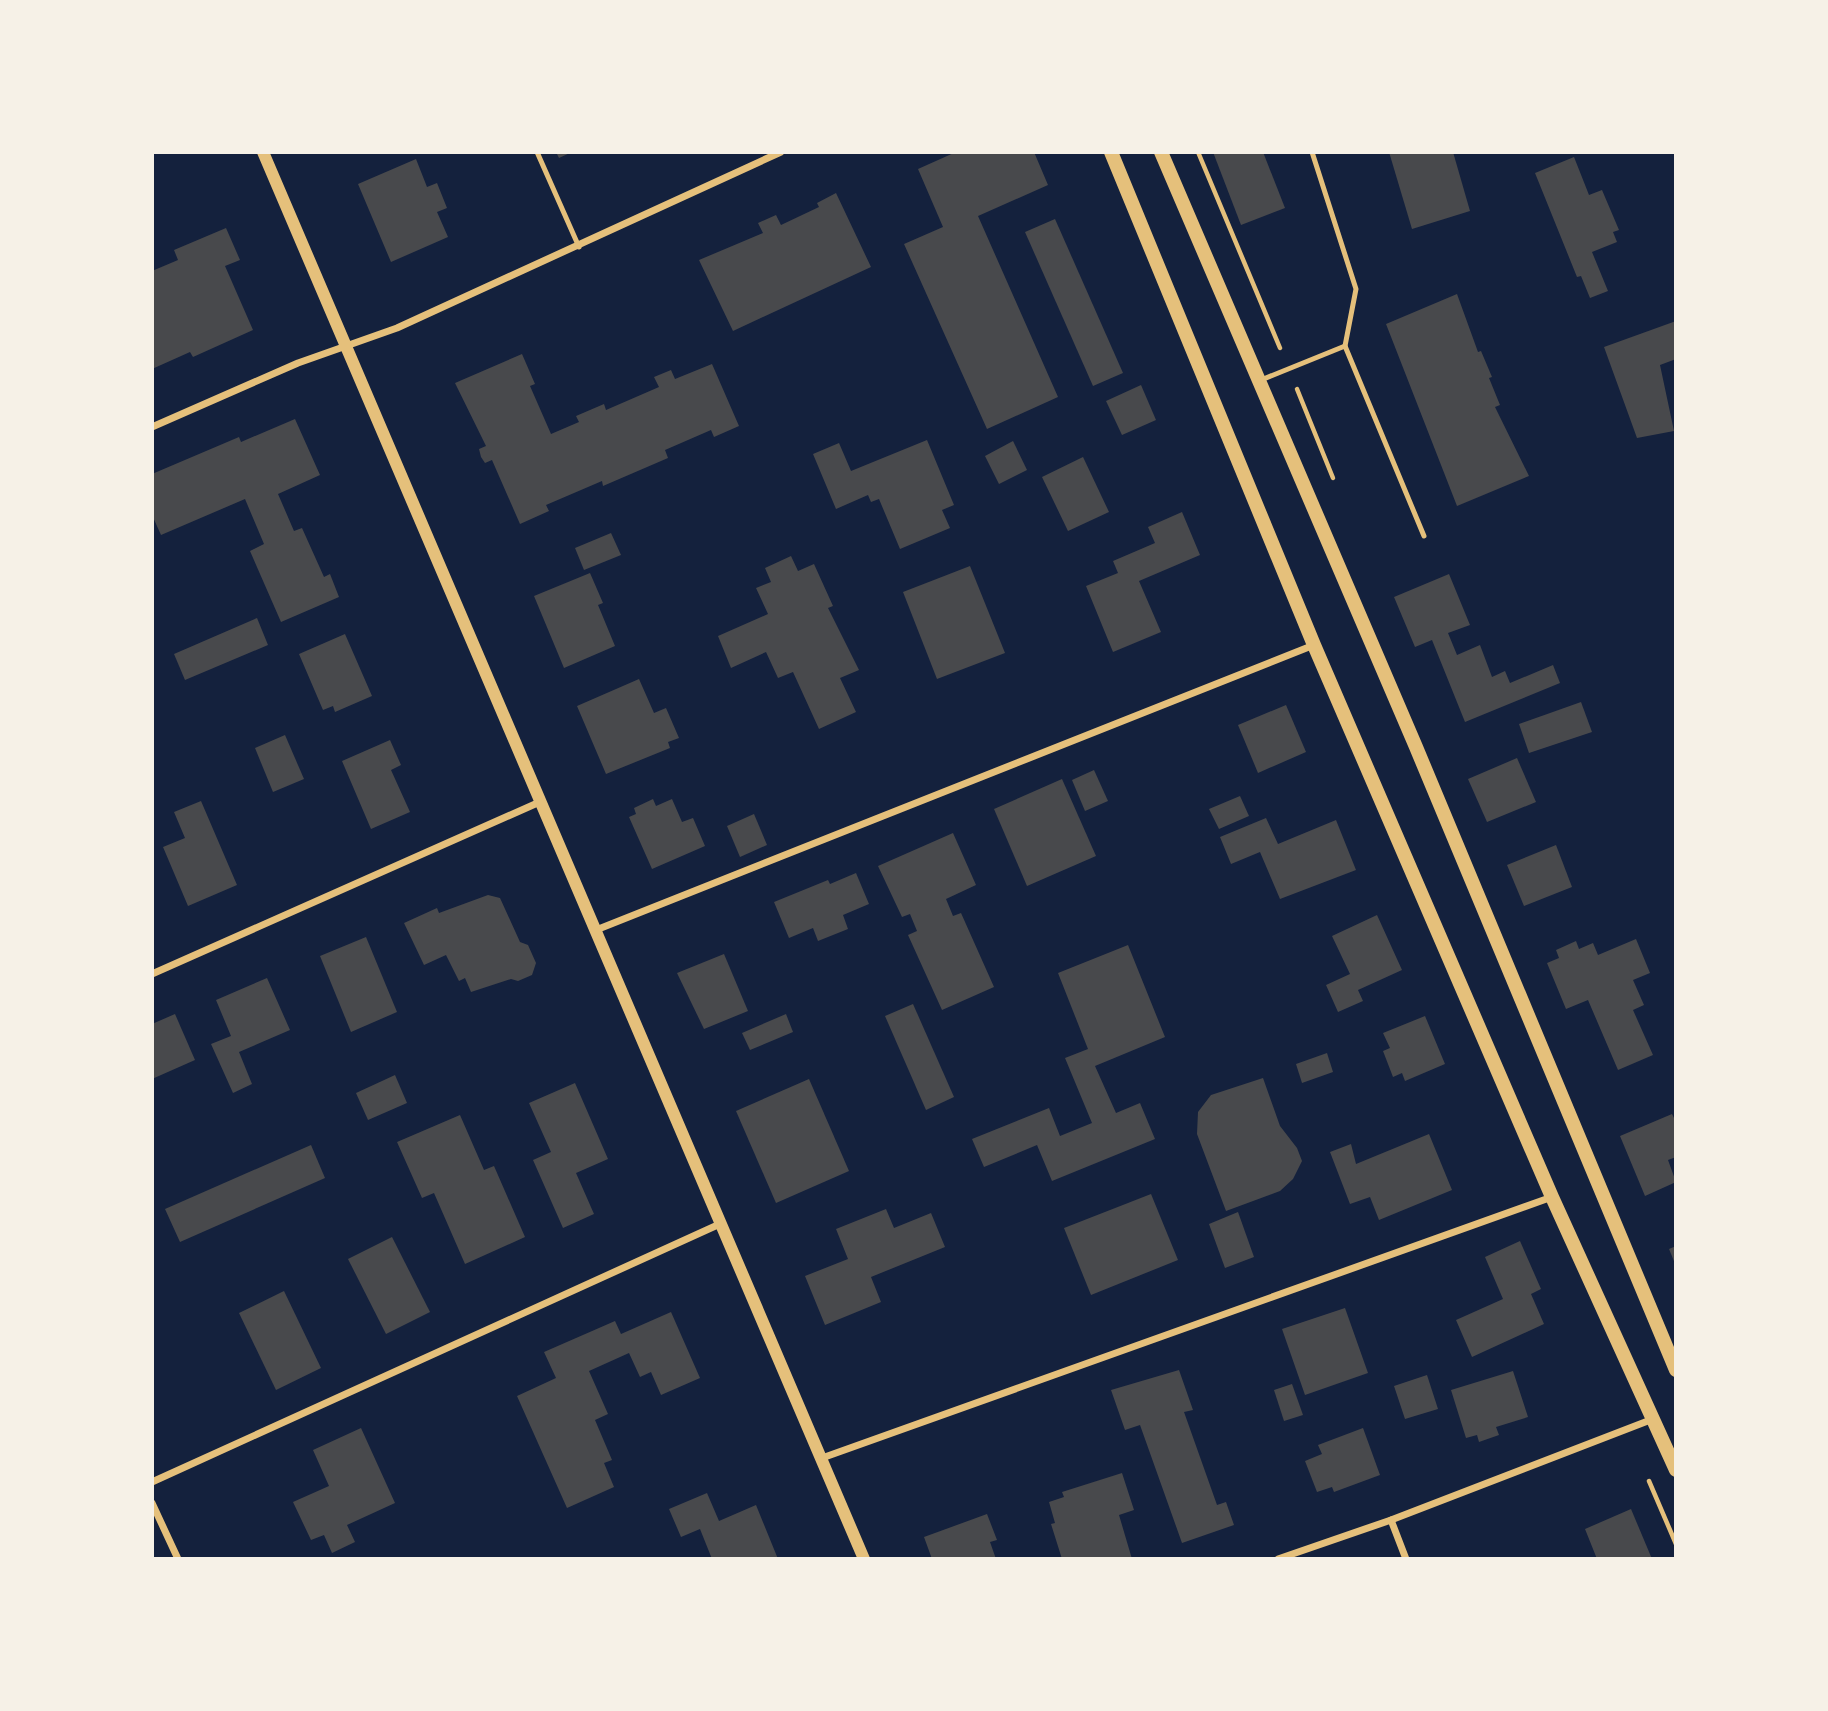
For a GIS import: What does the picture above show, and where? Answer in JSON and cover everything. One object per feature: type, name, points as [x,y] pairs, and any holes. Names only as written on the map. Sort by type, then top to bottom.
[{"type":"main road","points":[[1111,152],[1314,645],[1552,1197],[1676,1470]]},
{"type":"main road","points":[[1161,152],[1416,747],[1676,1370]]},
{"type":"street","points":[[263,152],[543,801],[864,1559]]},
{"type":"street","points":[[152,427],[346,346],[397,328],[579,247],[781,152]]},
{"type":"street","points":[[596,930],[1314,645]]},
{"type":"street","points":[[152,974],[543,801]]},
{"type":"street","points":[[822,1458],[1552,1197]]},
{"type":"street","points":[[152,1482],[723,1223]]},
{"type":"street","points":[[1278,1559],[1391,1520],[1653,1419]]},
{"type":"street","points":[[152,1503],[178,1559]]},
{"type":"street","points":[[1391,1520],[1406,1559]]},
{"type":"lane","points":[[537,152],[579,247]]},
{"type":"lane","points":[[1312,152],[1356,289],[1345,346],[1424,536]]},
{"type":"lane","points":[[1258,381],[1345,346]]},
{"type":"building","points":[[556,152],[572,152],[559,158]]},
{"type":"building","points":[[956,152],[1034,152],[1048,185],[978,216],[1058,397],[987,429],[904,244],[943,227],[918,169]]},
{"type":"building","points":[[1213,152],[1263,152],[1285,208],[1241,225]]},
{"type":"building","points":[[1389,152],[1453,152],[1470,211],[1412,229]]},
{"type":"building","points":[[1574,157],[1589,195],[1602,190],[1619,230],[1613,232],[1617,242],[1592,252],[1608,291],[1590,298],[1581,276],[1577,277],[1535,173]]},
{"type":"building","points":[[416,159],[427,187],[437,183],[447,208],[437,212],[448,237],[391,262],[358,184]]},
{"type":"building","points":[[836,193],[871,267],[733,331],[699,260],[763,233],[758,223],[776,215],[781,225],[819,207],[817,203]]},
{"type":"building","points":[[1055,219],[1123,373],[1093,386],[1025,232]]},
{"type":"building","points":[[226,228],[240,260],[225,266],[253,330],[193,357],[190,352],[152,369],[152,271],[178,260],[174,250]]},
{"type":"building","points":[[1457,294],[1478,352],[1481,351],[1492,377],[1489,378],[1500,405],[1495,407],[1529,476],[1457,506],[1386,324]]},
{"type":"building","points":[[1676,321],[1676,359],[1660,365],[1674,431],[1637,438],[1604,347]]},
{"type":"building","points":[[522,354],[535,384],[530,386],[551,434],[579,422],[576,416],[604,404],[606,410],[659,387],[654,377],[671,370],[675,379],[712,364],[739,426],[714,437],[711,430],[665,450],[668,458],[603,486],[602,481],[546,505],[549,511],[520,524],[492,460],[485,463],[481,457],[479,449],[486,446],[455,383]]},
{"type":"building","points":[[1141,385],[1156,420],[1122,435],[1106,401]]},
{"type":"building","points":[[295,419],[320,475],[278,494],[294,531],[302,528],[324,577],[330,574],[339,597],[281,622],[250,551],[264,544],[245,499],[161,535],[152,515],[152,474],[239,437],[241,442]]},
{"type":"building","points":[[927,440],[954,505],[942,510],[950,528],[900,549],[879,499],[871,502],[868,495],[836,509],[813,454],[839,443],[851,471]]},
{"type":"building","points":[[1013,441],[1027,470],[999,484],[985,456]]},
{"type":"building","points":[[1083,457],[1109,512],[1068,531],[1042,477]]},
{"type":"building","points":[[1182,512],[1200,555],[1139,581],[1161,632],[1113,652],[1086,586],[1118,573],[1113,561],[1155,543],[1148,527]]},
{"type":"building","points":[[611,533],[621,555],[584,570],[575,548]]},
{"type":"building","points":[[791,556],[798,571],[814,564],[833,606],[828,608],[859,670],[840,678],[856,712],[819,729],[793,672],[778,678],[766,652],[731,668],[718,636],[768,614],[756,588],[771,582],[765,568]]},
{"type":"building","points":[[970,566],[1005,653],[937,679],[903,592]]},
{"type":"building","points":[[590,573],[603,603],[598,605],[615,646],[564,668],[534,596]]},
{"type":"building","points":[[1449,574],[1470,625],[1448,633],[1457,655],[1480,645],[1492,677],[1505,671],[1510,683],[1553,665],[1560,683],[1465,722],[1432,640],[1415,647],[1394,597]]},
{"type":"building","points":[[257,618],[268,645],[185,680],[174,654]]},
{"type":"building","points":[[345,634],[372,696],[335,712],[333,706],[323,710],[299,654]]},
{"type":"building","points":[[639,679],[654,713],[666,708],[679,738],[668,742],[670,748],[606,774],[577,706]]},
{"type":"building","points":[[1581,702],[1592,732],[1529,753],[1519,724]]},
{"type":"building","points":[[1286,705],[1306,752],[1258,773],[1238,725]]},
{"type":"building","points":[[285,735],[304,779],[273,792],[255,748]]},
{"type":"building","points":[[390,740],[401,765],[391,770],[410,812],[371,829],[342,761]]},
{"type":"building","points":[[1517,758],[1536,802],[1487,822],[1468,779]]},
{"type":"building","points":[[1094,770],[1108,801],[1085,811],[1072,780]]},
{"type":"building","points":[[1062,779],[1096,856],[1027,886],[994,809]]},
{"type":"building","points":[[1240,796],[1249,816],[1219,829],[1209,809]]},
{"type":"building","points":[[653,799],[656,806],[672,799],[682,822],[693,818],[705,846],[652,869],[629,817],[636,814],[634,808]]},
{"type":"building","points":[[201,801],[237,885],[188,906],[163,847],[185,838],[174,812]]},
{"type":"building","points":[[754,814],[767,845],[740,857],[727,826]]},
{"type":"building","points":[[1266,818],[1278,844],[1336,820],[1356,870],[1280,899],[1260,852],[1231,864],[1220,837]]},
{"type":"building","points":[[953,833],[976,885],[946,899],[953,916],[961,913],[994,987],[942,1010],[908,935],[917,931],[910,914],[902,917],[878,866]]},
{"type":"building","points":[[1556,845],[1572,887],[1524,906],[1507,865]]},
{"type":"building","points":[[856,873],[869,904],[843,915],[848,929],[818,941],[813,928],[789,938],[774,902],[828,880],[830,884]]},
{"type":"building","points":[[488,895],[500,898],[520,942],[528,945],[536,963],[532,975],[471,992],[465,978],[459,981],[446,955],[424,965],[404,923],[437,908],[439,913]]},
{"type":"building","points":[[1377,915],[1402,970],[1358,990],[1363,1001],[1338,1012],[1326,985],[1350,974],[1332,936]]},
{"type":"building","points":[[366,937],[397,1012],[351,1032],[320,956]]},
{"type":"building","points":[[1636,939],[1650,973],[1633,980],[1644,1005],[1633,1010],[1653,1055],[1618,1070],[1588,1000],[1566,1009],[1547,963],[1559,958],[1556,950],[1576,941],[1579,949],[1593,943],[1598,955]]},
{"type":"building","points":[[1128,945],[1165,1037],[1095,1066],[1116,1113],[1140,1103],[1155,1139],[1052,1181],[1037,1145],[984,1167],[972,1139],[1049,1108],[1060,1136],[1092,1123],[1065,1058],[1088,1049],[1058,973]]},
{"type":"building","points":[[724,954],[748,1011],[704,1029],[677,973]]},
{"type":"building","points":[[267,978],[290,1030],[239,1052],[252,1084],[233,1093],[211,1044],[231,1036],[216,1000]]},
{"type":"building","points":[[913,1004],[954,1097],[926,1110],[885,1016]]},
{"type":"building","points":[[175,1014],[195,1060],[152,1079],[152,1024]]},
{"type":"building","points":[[786,1014],[793,1032],[750,1050],[742,1033]]},
{"type":"building","points":[[1425,1016],[1445,1064],[1405,1081],[1402,1073],[1393,1077],[1383,1051],[1390,1048],[1383,1033]]},
{"type":"building","points":[[1327,1053],[1333,1072],[1302,1083],[1296,1064]]},
{"type":"building","points":[[395,1075],[407,1103],[368,1120],[356,1093]]},
{"type":"building","points":[[1263,1078],[1280,1126],[1297,1148],[1302,1161],[1293,1179],[1280,1191],[1226,1211],[1197,1134],[1198,1112],[1211,1095]]},
{"type":"building","points":[[809,1079],[849,1171],[776,1203],[736,1111]]},
{"type":"building","points":[[575,1083],[608,1159],[576,1173],[594,1214],[563,1228],[533,1160],[551,1152],[529,1103]]},
{"type":"building","points":[[1672,1114],[1676,1122],[1676,1157],[1668,1160],[1676,1182],[1645,1196],[1620,1136]]},
{"type":"building","points":[[460,1115],[484,1170],[494,1166],[525,1237],[465,1264],[434,1193],[422,1198],[397,1142]]},
{"type":"building","points":[[1429,1134],[1452,1190],[1379,1220],[1370,1197],[1350,1204],[1330,1152],[1351,1144],[1356,1164]]},
{"type":"building","points":[[311,1145],[325,1178],[180,1242],[165,1209]]},
{"type":"building","points":[[1151,1194],[1178,1260],[1091,1295],[1064,1228]]},
{"type":"building","points":[[886,1209],[894,1228],[931,1213],[945,1247],[871,1277],[881,1302],[825,1325],[805,1276],[848,1259],[836,1229]]},
{"type":"building","points":[[1238,1212],[1254,1257],[1225,1268],[1209,1224]]},
{"type":"building","points":[[392,1237],[430,1312],[386,1334],[348,1259]]},
{"type":"building","points":[[1520,1241],[1541,1289],[1531,1294],[1544,1324],[1472,1357],[1456,1320],[1503,1299],[1485,1257]]},
{"type":"building","points":[[1676,1246],[1676,1266],[1669,1249]]},
{"type":"building","points":[[284,1291],[321,1368],[276,1390],[239,1313]]},
{"type":"building","points":[[1345,1308],[1368,1373],[1305,1395],[1282,1329]]},
{"type":"building","points":[[671,1312],[700,1378],[661,1395],[651,1372],[640,1377],[629,1353],[589,1371],[608,1414],[595,1420],[612,1460],[604,1463],[614,1487],[567,1508],[517,1396],[556,1378],[544,1352],[615,1321],[621,1334]]},
{"type":"building","points":[[1179,1370],[1193,1410],[1184,1412],[1217,1505],[1226,1502],[1234,1525],[1182,1543],[1140,1425],[1125,1430],[1111,1390]]},
{"type":"building","points":[[1513,1371],[1528,1417],[1496,1427],[1499,1435],[1479,1442],[1477,1435],[1466,1438],[1451,1390]]},
{"type":"building","points":[[1427,1375],[1438,1409],[1405,1419],[1394,1386]]},
{"type":"building","points":[[1292,1384],[1303,1415],[1284,1421],[1274,1390]]},
{"type":"building","points":[[361,1428],[395,1503],[347,1525],[355,1542],[332,1553],[324,1535],[311,1540],[293,1502],[329,1486],[313,1450]]},
{"type":"building","points":[[1363,1428],[1380,1475],[1334,1492],[1332,1487],[1317,1492],[1305,1461],[1322,1454],[1318,1445]]},
{"type":"building","points":[[1122,1473],[1134,1510],[1119,1515],[1132,1559],[1062,1559],[1051,1524],[1055,1523],[1049,1502],[1064,1497],[1062,1492]]},
{"type":"building","points":[[707,1493],[719,1521],[756,1505],[778,1559],[712,1559],[700,1529],[681,1537],[669,1509]]},
{"type":"building","points":[[1631,1509],[1652,1559],[1597,1559],[1585,1529]]},
{"type":"building","points":[[987,1514],[997,1540],[990,1542],[996,1559],[932,1559],[924,1537]]}]
